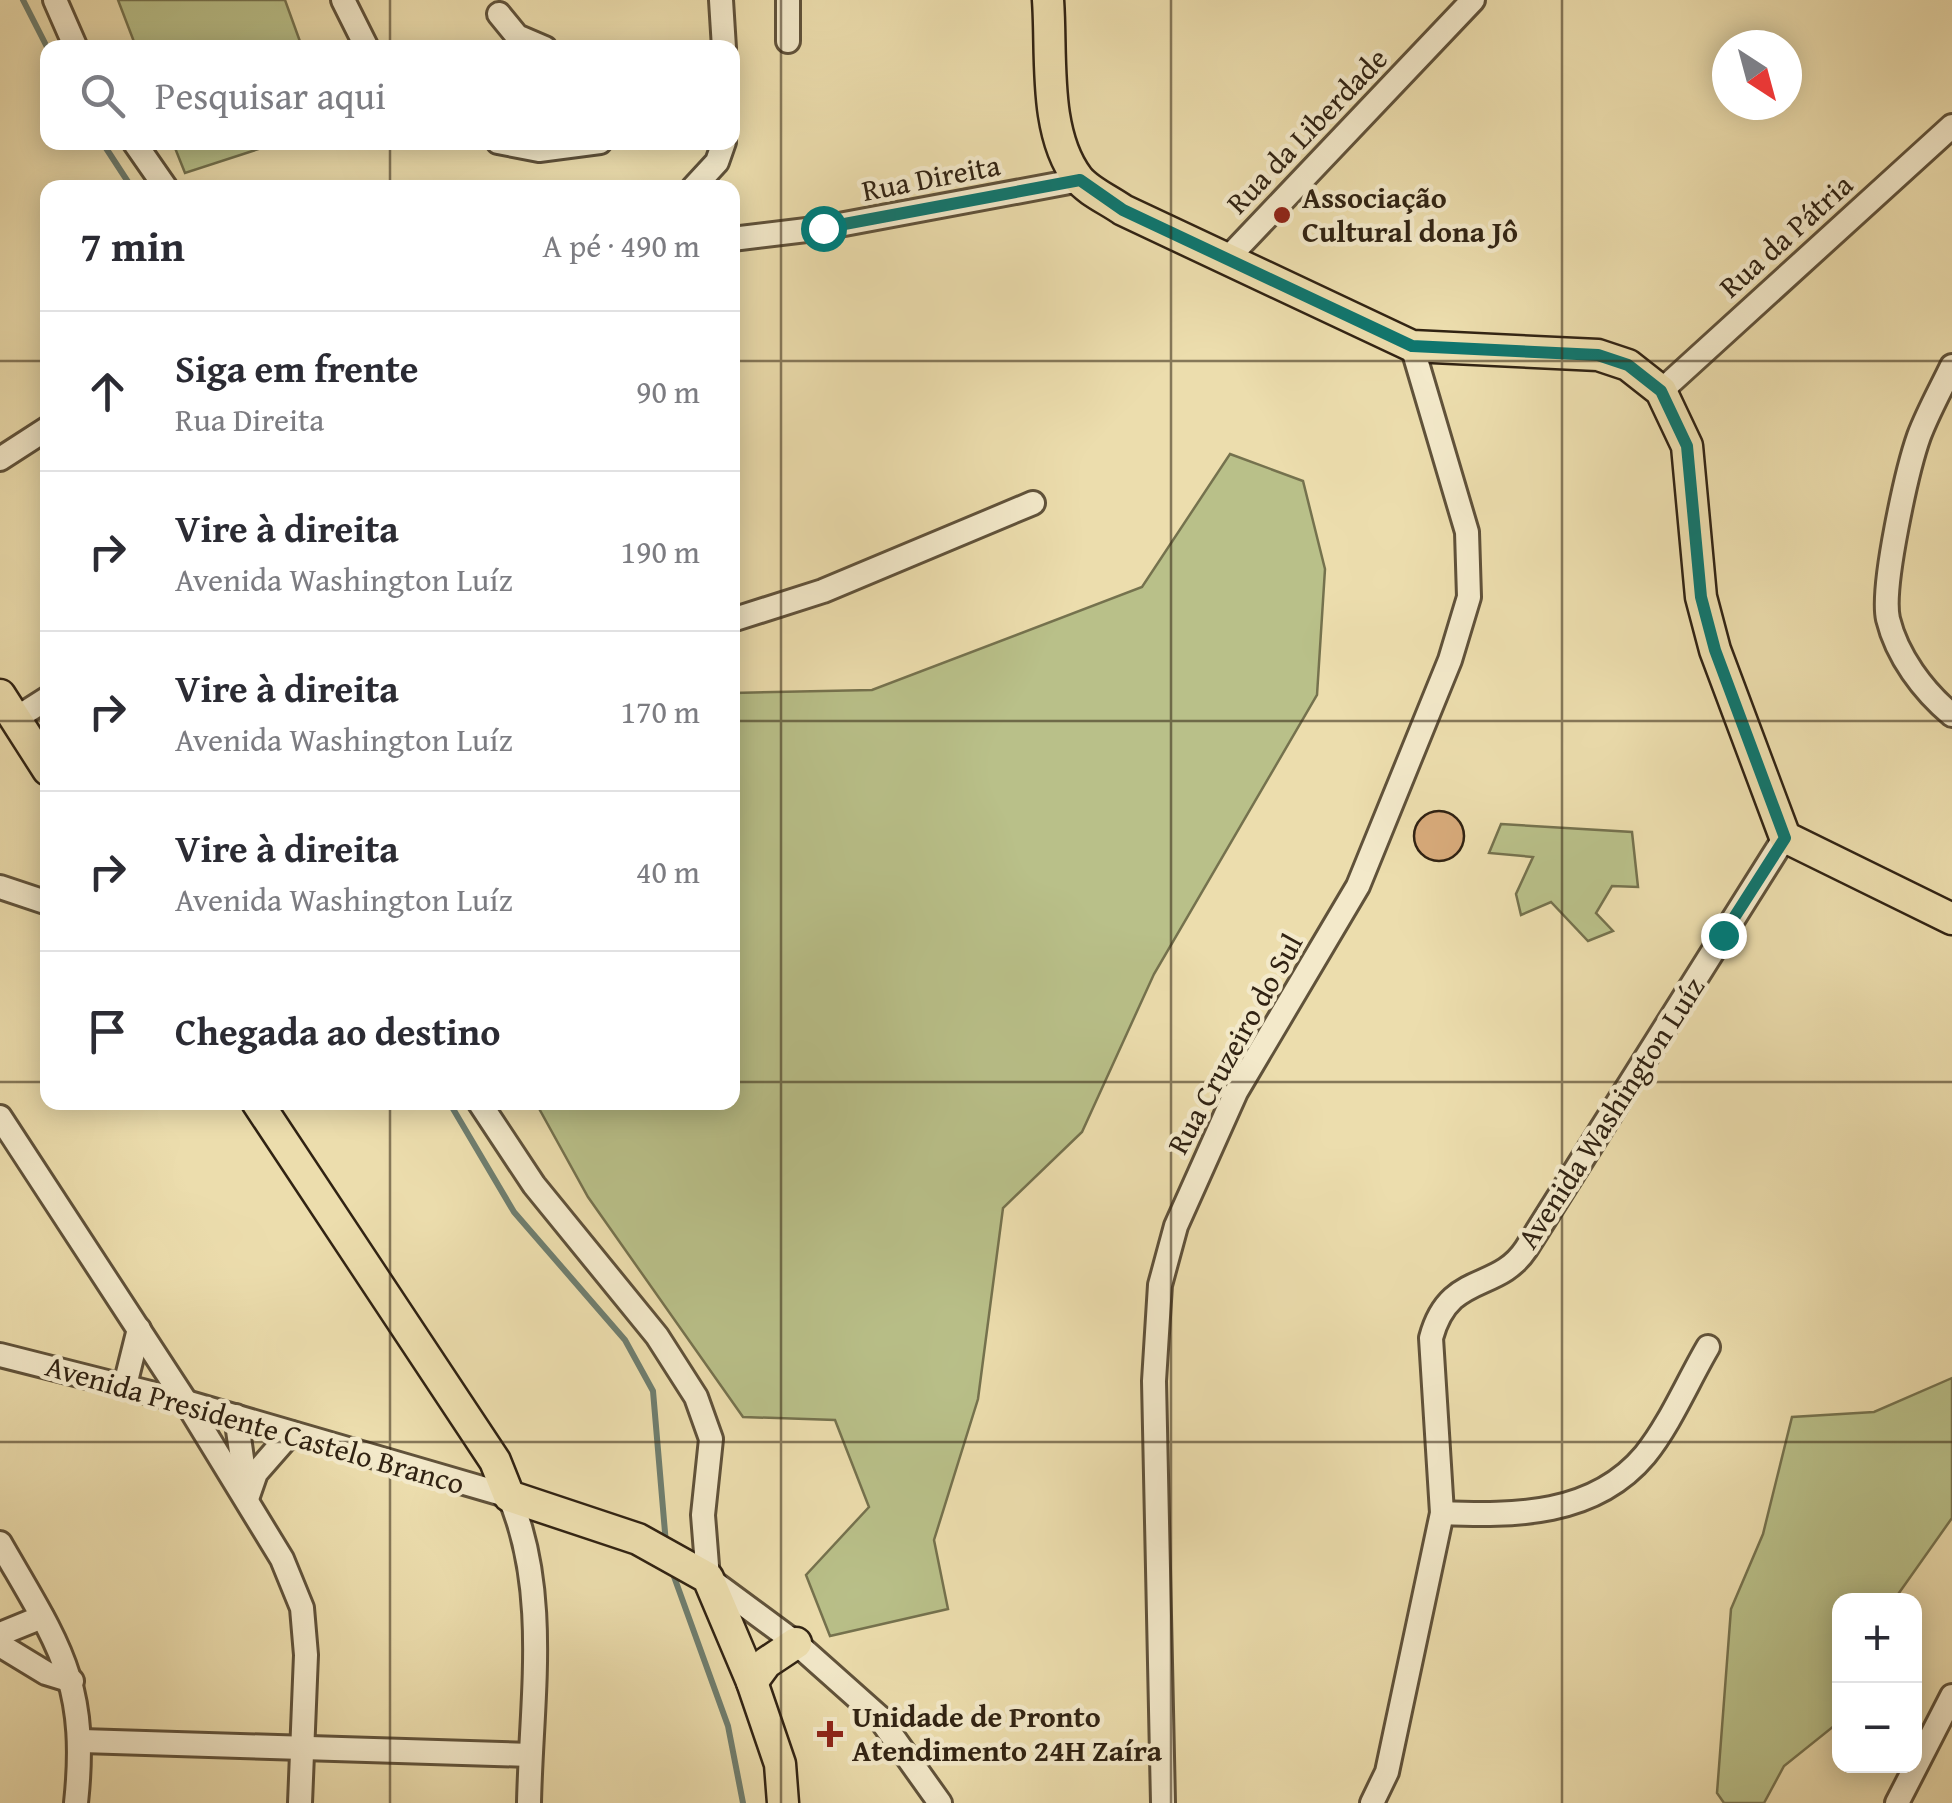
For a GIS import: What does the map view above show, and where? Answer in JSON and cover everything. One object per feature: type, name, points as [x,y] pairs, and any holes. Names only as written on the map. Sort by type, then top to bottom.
[{"type":"main road","points":[[1048,0],[1056,118],[1064,152],[1080,180],[1123,210],[1412,346],[1598,355],[1628,365],[1661,391],[1687,446],[1701,597],[1715,650],[1785,838],[1952,919]]},
{"type":"main road","points":[[8,707],[40,757]]},
{"type":"main road","name":"Avenida Presidente Castelo Branco","points":[[262,1110],[495,1461],[509,1496]]},
{"type":"main road","points":[[509,1496],[638,1539],[708,1578],[752,1682],[780,1764],[783,1803]]},
{"type":"main road","points":[[752,1682],[766,1663],[796,1643]]},
{"type":"street","points":[[55,0],[72,40]]},
{"type":"street","points":[[343,0],[363,40]]},
{"type":"street","points":[[721,0],[724,40]]},
{"type":"street","points":[[788,0],[788,41]]},
{"type":"street","name":"Rua da Liberdade","points":[[1226,260],[1473,0]]},
{"type":"street","points":[[499,14],[518,36],[527,40]]},
{"type":"street","name":"Rua da Pátria","points":[[1661,391],[1952,126]]},
{"type":"street","points":[[140,150],[160,180]]},
{"type":"street","points":[[700,180],[717,162],[721,150]]},
{"type":"street","name":"Rua Direita","points":[[740,238],[823,228],[1080,180]]},
{"type":"street","name":"Rua Cruzeiro do Sul","points":[[1163,1803],[1154,1381],[1160,1286],[1176,1226],[1236,1092],[1358,886],[1443,678],[1469,596],[1468,532],[1412,346]]},
{"type":"street","points":[[1952,366],[1918,438],[1886,600],[1888,620],[1914,673],[1932,698],[1952,714]]},
{"type":"street","points":[[0,459],[40,433]]},
{"type":"street","points":[[740,620],[823,591],[1033,503]]},
{"type":"street","points":[[8,707],[40,700]]},
{"type":"street","name":"Avenida Washington Luíz","points":[[1372,1803],[1387,1772],[1442,1512],[1431,1338],[1437,1316],[1449,1299],[1521,1256],[1785,838]]},
{"type":"street","points":[[0,887],[40,897]]},
{"type":"street","points":[[483,1110],[534,1185],[658,1336],[696,1396],[711,1439],[703,1516],[708,1578],[796,1643],[878,1716],[940,1803]]},
{"type":"street","points":[[0,1117],[186,1402],[282,1559],[302,1608],[306,1655],[300,1803]]},
{"type":"street","points":[[125,1386],[139,1329]]},
{"type":"street","points":[[1442,1512],[1539,1513],[1607,1487],[1645,1455],[1708,1347]]},
{"type":"street","name":"Avenida Presidente Castelo Branco","points":[[0,1355],[186,1402],[509,1496],[522,1526],[534,1583],[529,1803]]},
{"type":"street","points":[[236,1416],[249,1502]]},
{"type":"street","points":[[249,1502],[256,1473],[291,1433]]},
{"type":"street","points":[[0,1543],[42,1617],[72,1681],[82,1741],[76,1803]]},
{"type":"street","points":[[0,1634],[42,1617]]},
{"type":"street","points":[[0,1645],[46,1674],[72,1681]]},
{"type":"street","points":[[1897,1803],[1952,1696]]},
{"type":"street","points":[[82,1741],[530,1755]]},
{"type":"green space","points":[[118,0],[285,0],[299,40],[133,40]]},
{"type":"green space","points":[[176,150],[256,150],[185,173]]},
{"type":"green space","points":[[1230,454],[1303,481],[1325,569],[1317,695],[1154,974],[1082,1132],[1003,1208],[978,1399],[934,1540],[948,1609],[830,1636],[806,1575],[869,1507],[835,1420],[743,1417],[588,1197],[540,1110],[740,1110],[740,693],[872,690],[1142,587]]},
{"type":"green space","points":[[1501,824],[1632,832],[1638,887],[1612,886],[1596,913],[1613,931],[1588,941],[1551,902],[1521,915],[1516,894],[1533,857],[1489,853]]},
{"type":"green space","points":[[1952,1378],[1952,1518],[1899,1593],[1832,1593],[1832,1728],[1784,1766],[1764,1803],[1724,1803],[1717,1793],[1731,1609],[1763,1534],[1792,1417],[1874,1412]]},
{"type":"building","points":[[1439,811],[1457,818],[1464,836],[1457,854],[1439,861],[1421,854],[1414,836],[1421,818]]},
{"type":"waterway","points":[[23,0],[43,40]]},
{"type":"waterway","points":[[107,150],[127,180]]},
{"type":"waterway","points":[[454,1110],[514,1212],[625,1340],[653,1391],[666,1544]]},
{"type":"waterway","points":[[672,1571],[728,1726],[743,1803]]},
{"type":"place","name":"Associação Cultural dona Jô","points":[[1282,215]]},
{"type":"place","name":"Unidade de Pronto Atendimento 24H Zaíra","points":[[830,1734]]},
{"type":"route","points":[[823,228],[1080,180],[1123,210],[1412,346],[1562,350],[1598,355],[1628,365],[1661,391],[1687,446],[1701,597],[1715,650],[1785,838],[1723,935]]}]
